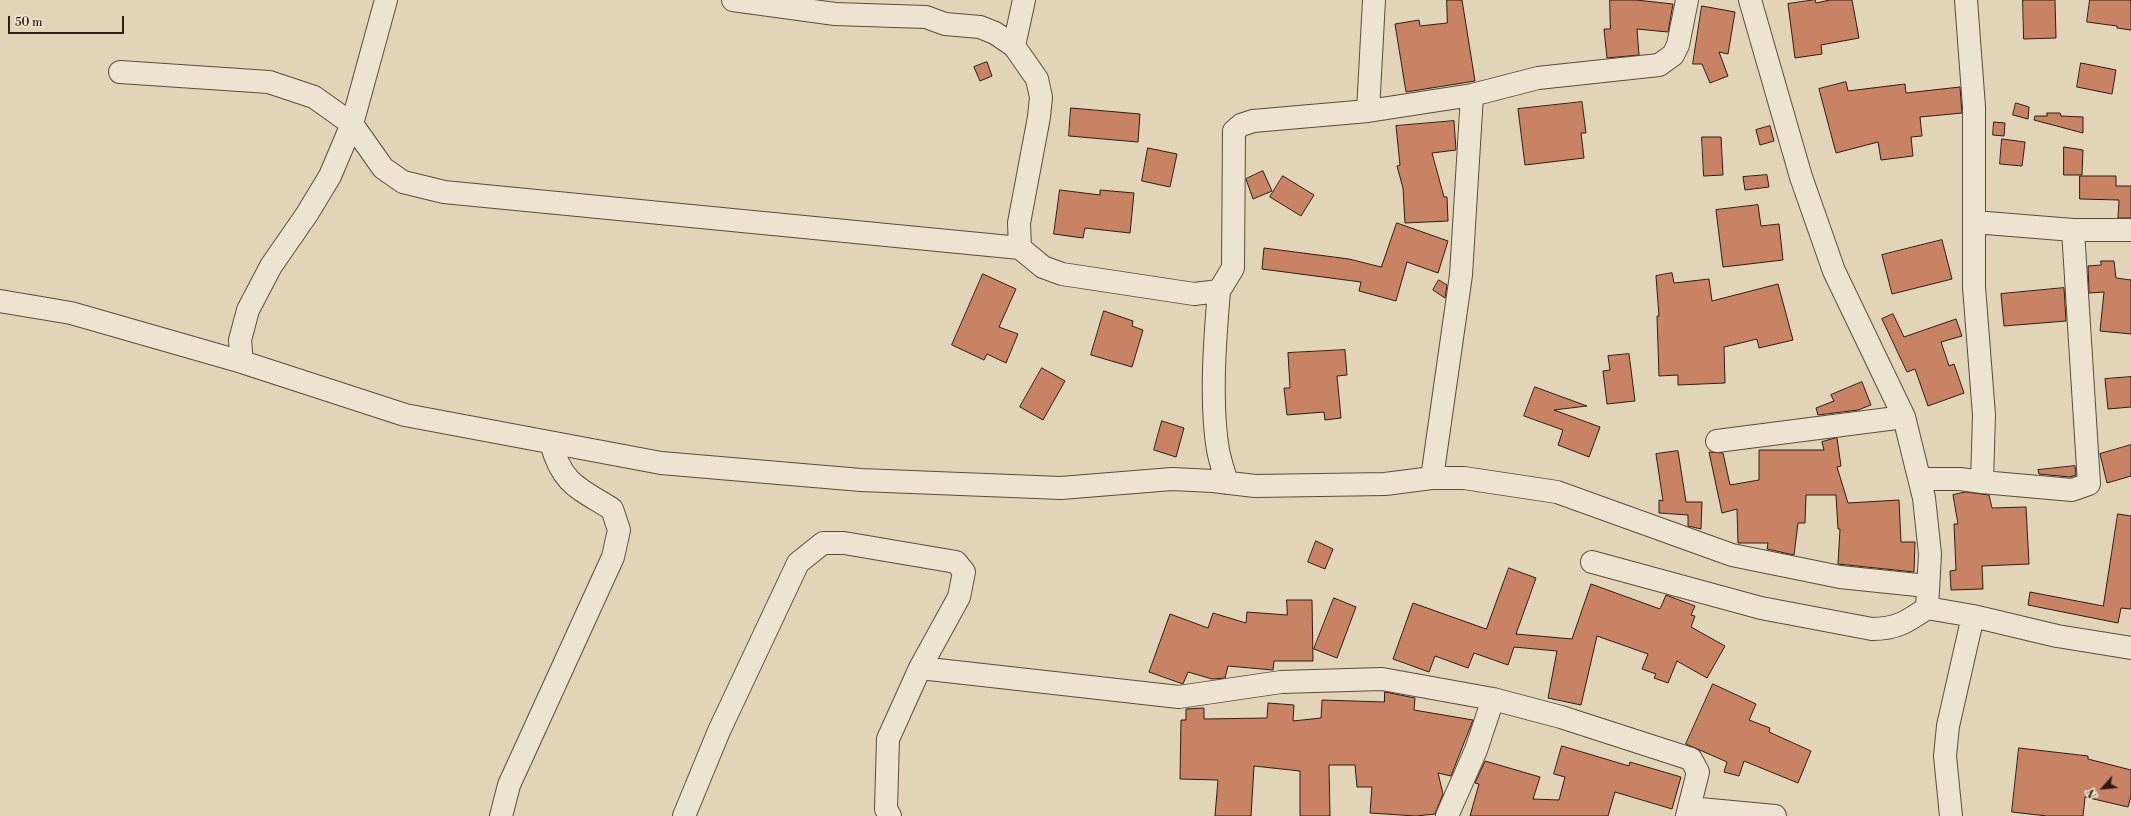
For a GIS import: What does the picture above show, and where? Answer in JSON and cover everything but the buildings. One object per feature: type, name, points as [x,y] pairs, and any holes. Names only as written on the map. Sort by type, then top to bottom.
[{"type":"street","points":[[242,362],[240,340],[248,310],[270,266],[307,214],[330,176],[352,124],[386,0]]},
{"type":"street","points":[[733,0],[835,14],[926,17],[945,24],[980,27],[995,33],[1014,46],[1037,79],[1041,98],[1034,148],[1019,223],[1020,248]]},
{"type":"street","points":[[1014,46],[1024,0]]},
{"type":"street","points":[[1368,111],[1374,0]]},
{"type":"street","points":[[1227,483],[1218,451],[1215,412],[1216,348],[1219,291],[1232,268],[1234,132],[1241,125],[1253,121],[1368,111],[1472,95],[1538,78],[1659,65],[1673,55],[1678,45],[1687,0]]},
{"type":"street","points":[[1750,0],[1801,176],[1834,271],[1904,417],[1920,479],[1930,554],[1927,586],[1927,608]]},
{"type":"street","points":[[1966,0],[1974,108],[1975,317],[1984,415],[1982,482]]},
{"type":"street","points":[[120,72],[268,82],[314,97],[352,124],[383,168],[403,182],[444,192],[1020,248],[1043,267],[1062,274],[1194,294],[1219,291]]},
{"type":"street","points":[[1432,478],[1461,275],[1472,95]]},
{"type":"street","points":[[1974,222],[2073,230],[2131,230]]},
{"type":"street","points":[[1920,479],[1960,479],[2072,490],[2089,484],[2073,230]]},
{"type":"street","points":[[0,301],[71,313],[242,362],[405,415],[661,463],[861,480],[1062,488],[1172,479],[1255,486],[1385,484],[1432,478],[1484,480],[1557,492],[1732,555],[1840,577],[1927,586]]},
{"type":"street","points":[[1717,441],[1904,417]]},
{"type":"street","points":[[501,816],[508,785],[613,557],[619,530],[612,509],[569,482],[555,460],[550,443]]},
{"type":"street","points":[[684,816],[720,731],[798,563],[823,543],[844,543],[956,562],[964,572],[960,597],[920,668],[888,740],[886,809],[890,816]]},
{"type":"street","points":[[1592,562],[1761,608],[1872,629],[1889,629],[1903,624],[1927,608],[1973,616],[2057,636],[2131,648]]},
{"type":"street","points":[[1955,815],[1947,786],[1945,756],[1948,726],[1973,616]]},
{"type":"street","points":[[920,668],[1179,697],[1281,682],[1382,679],[1493,699],[1561,717],[1691,758],[1698,772],[1688,812],[1775,816]]},
{"type":"street","points":[[1447,816],[1476,750],[1493,699]]}]
